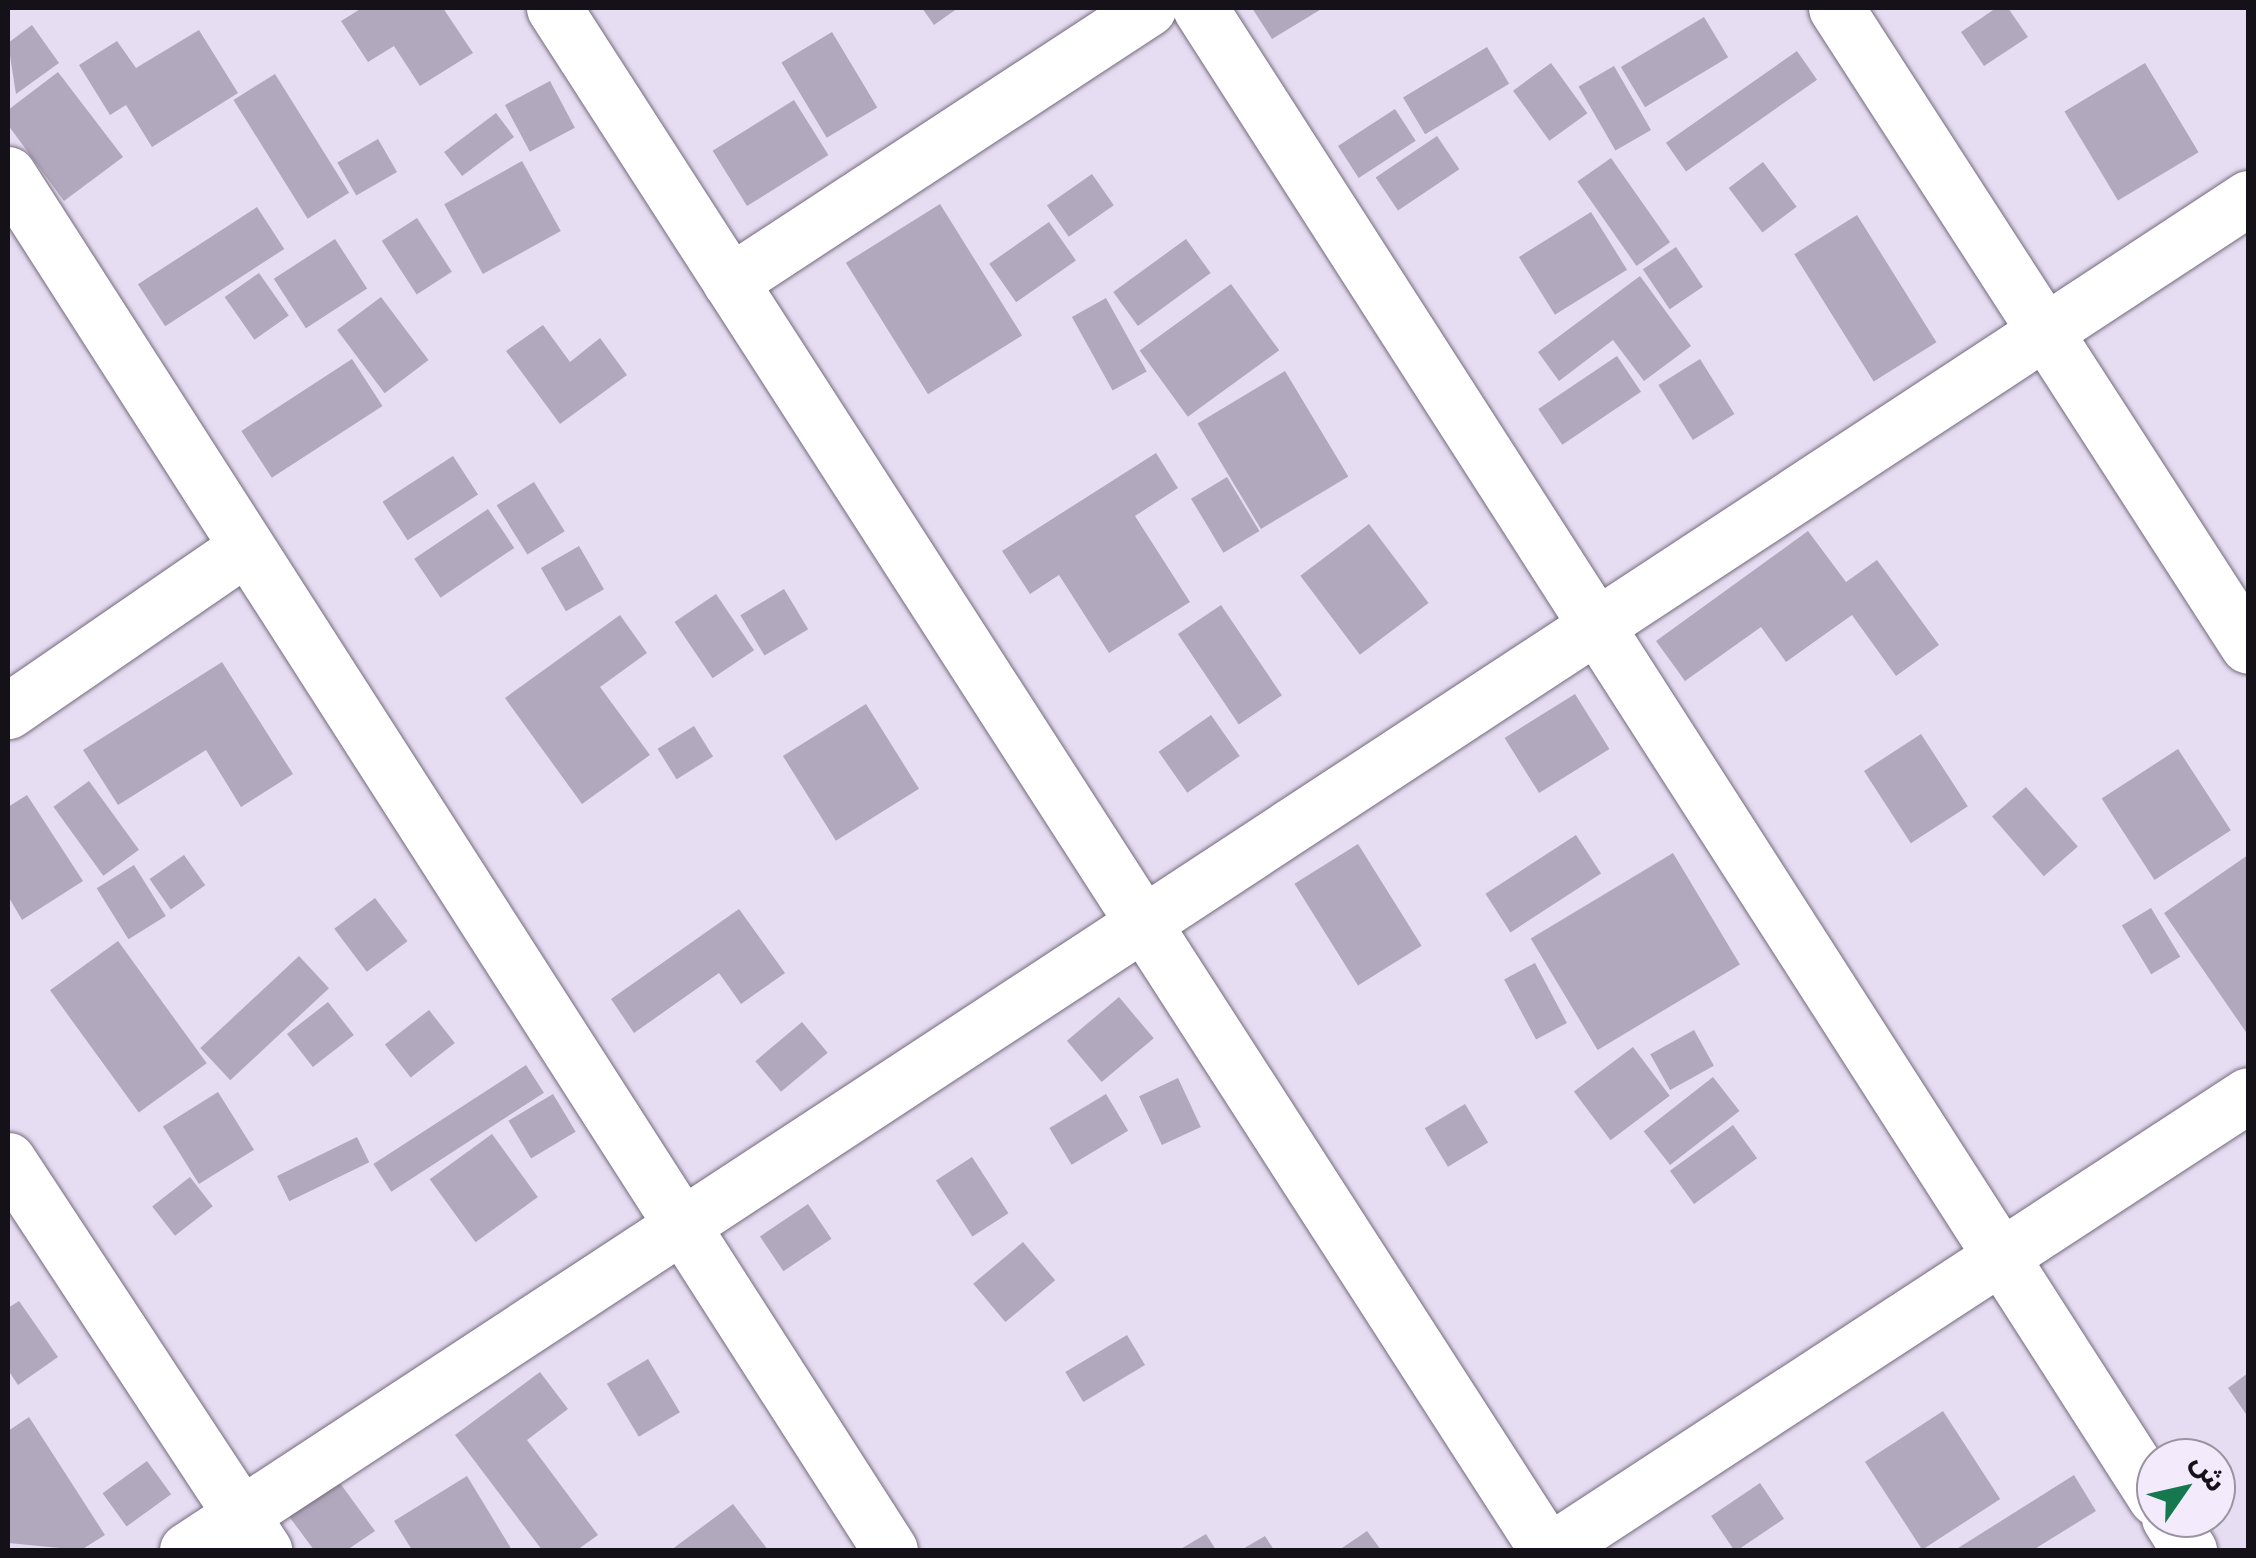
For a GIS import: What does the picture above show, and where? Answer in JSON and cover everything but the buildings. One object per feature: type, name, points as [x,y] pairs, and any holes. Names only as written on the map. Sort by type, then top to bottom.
[{"type":"street","points":[[554,8],[1549,1550],[2248,1095]]},
{"type":"street","points":[[730,282],[1148,8]]},
{"type":"street","points":[[1200,8],[2136,1467]]},
{"type":"street","points":[[1836,8],[2248,646]]},
{"type":"street","points":[[8,174],[244,549],[890,1550]]},
{"type":"street","points":[[187,1550],[253,1533],[682,1226],[2248,198]]},
{"type":"street","points":[[8,712],[244,549]]},
{"type":"street","points":[[8,1160],[253,1533]]}]
